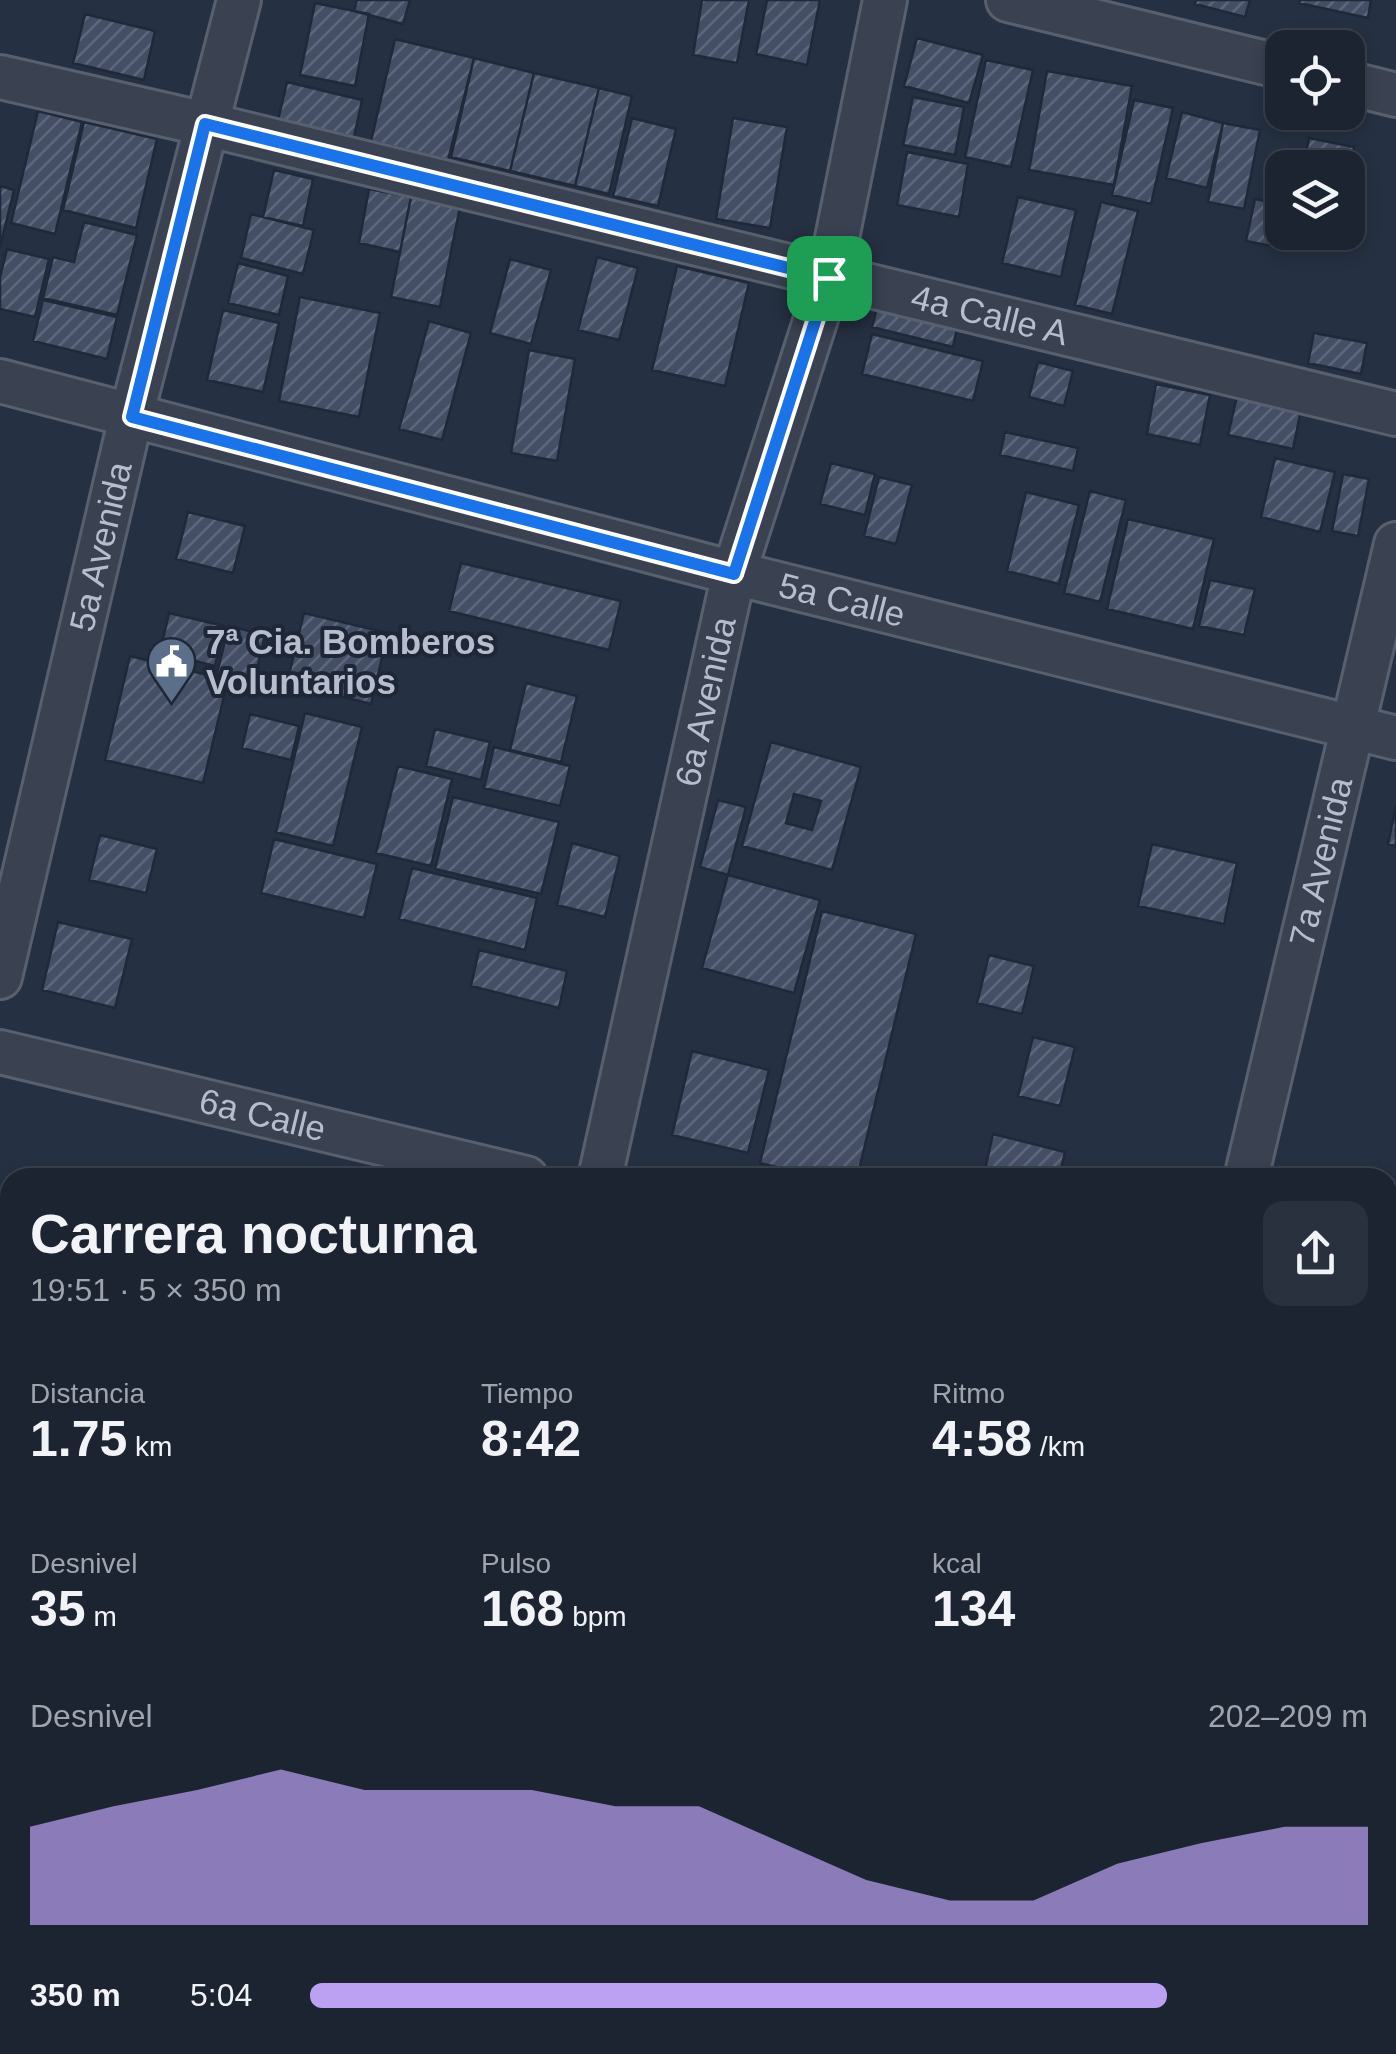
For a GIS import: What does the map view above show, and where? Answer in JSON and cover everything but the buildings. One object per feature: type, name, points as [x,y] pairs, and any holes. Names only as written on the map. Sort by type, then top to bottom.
[{"type":"street","name":"5a Avenida","points":[[0,977],[132,417],[239,0]]},
{"type":"street","name":"6a Avenida","points":[[602,1168],[734,574],[829,278],[885,0]]},
{"type":"street","points":[[1008,0],[1265,63]]},
{"type":"street","name":"4a Calle A","points":[[0,77],[1396,414]]},
{"type":"street","points":[[1365,87],[1396,95]]},
{"type":"street","name":"5a Calle","points":[[0,381],[734,574],[1396,738]]},
{"type":"street","name":"7a Avenida","points":[[1248,1168],[1396,544]]},
{"type":"street","name":"6a Calle","points":[[0,1052],[484,1168]]},
{"type":"place","name":"7ª Cia. Bomberos Voluntarios","points":[[171,704]]},
{"type":"route","points":[[205,124],[829,278],[734,574],[132,417],[205,124]]}]
